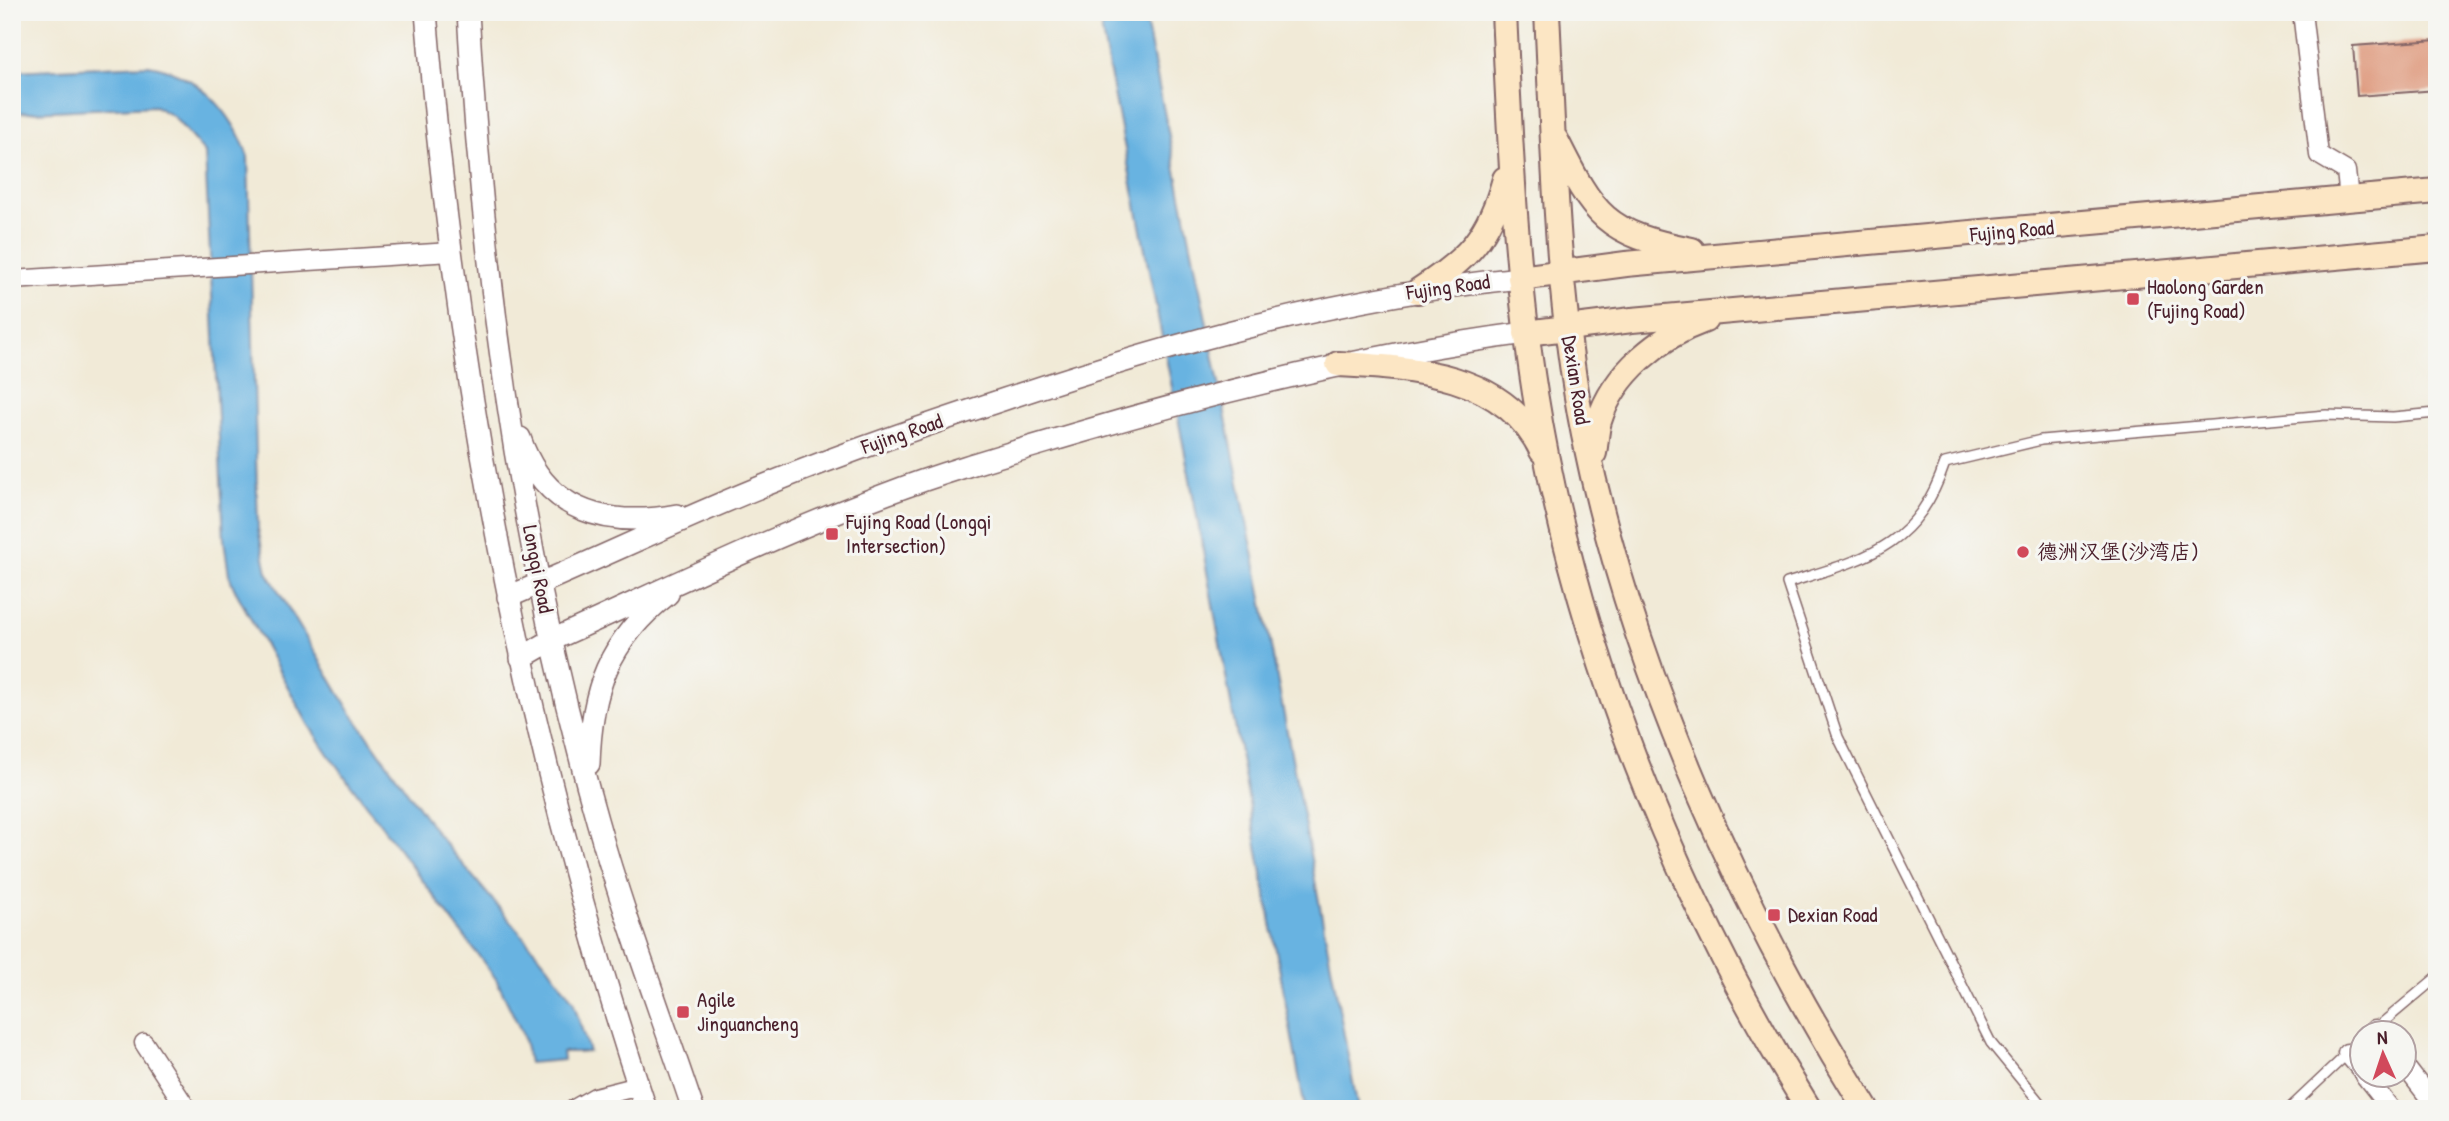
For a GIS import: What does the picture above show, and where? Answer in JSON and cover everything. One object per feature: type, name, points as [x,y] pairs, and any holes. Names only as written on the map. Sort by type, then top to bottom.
[{"type":"main road","name":"Dexian Road","points":[[1504,12],[1511,158],[1527,333],[1548,464],[1587,620],[1626,737],[1714,934],[1809,1109]]},
{"type":"main road","name":"Dexian Road","points":[[1547,12],[1561,272],[1568,328],[1592,468],[1630,607],[1669,721],[1779,957],[1866,1109]]},
{"type":"main road","points":[[1552,131],[1588,200],[1615,227],[1655,243],[1724,256]]},
{"type":"main road","points":[[1418,290],[1462,261],[1476,246],[1499,200],[1511,158]]},
{"type":"main road","name":"Fujing Road","points":[[1520,278],[1724,256],[2437,191]]},
{"type":"main road","points":[[1527,333],[1727,312],[2437,248]]},
{"type":"main road","points":[[1592,468],[1599,421],[1627,375],[1662,339],[1727,312]]},
{"type":"main road","points":[[1338,364],[1425,372],[1469,384],[1494,398],[1533,433],[1548,464]]},
{"type":"street","name":"Longqi Road","points":[[426,12],[451,252],[479,442],[508,597],[569,852],[646,1109]]},
{"type":"street","name":"Longqi Road","points":[[468,12],[477,145],[509,406],[540,584],[588,787],[623,905],[693,1109]]},
{"type":"street","points":[[2302,12],[2319,155],[2346,171],[2349,200]]},
{"type":"street","points":[[12,280],[451,252]]},
{"type":"street","name":"Fujing Road","points":[[508,597],[730,500],[868,446],[1155,351],[1322,308],[1418,290],[1520,278]]},
{"type":"street","points":[[521,658],[552,639],[794,530],[888,493],[1167,406],[1338,364],[1527,333]]},
{"type":"street","points":[[509,406],[525,453],[546,484],[590,513],[611,520],[654,519],[730,500]]},
{"type":"street","points":[[588,787],[590,726],[594,702],[603,678],[632,627],[691,577]]},
{"type":"street","points":[[144,1043],[187,1109]]},
{"type":"street","points":[[2418,1084],[2437,1108]]},
{"type":"street","points":[[574,1109],[595,1097],[639,1086]]},
{"type":"street","points":[[2376,1090],[2391,1109]]},
{"type":"lane","points":[[2045,1109],[1991,1043],[1838,737],[1787,583],[1863,559],[1902,534],[1934,496],[1945,463],[2014,444],[2326,415],[2393,417],[2437,414]]},
{"type":"lane","points":[[2387,1020],[2437,977]]},
{"type":"lane","points":[[2288,1109],[2347,1053]]},
{"type":"water","points":[[1098,12],[1144,12],[1257,572],[1358,1109],[1305,1109],[1190,479]]},
{"type":"water","points":[[148,65],[182,76],[210,96],[233,124],[248,157],[258,529],[267,572],[348,708],[438,835],[548,966],[573,1001],[589,1052],[562,1052],[563,1060],[529,1063],[523,1035],[496,979],[328,754],[308,724],[234,588],[229,575],[224,540],[205,153],[174,117],[155,106],[12,113],[12,71]]},
{"type":"building","points":[[2437,40],[2437,90],[2357,96],[2353,46]]},
{"type":"place","name":"Haolong Garden (Fujing Road)","points":[[2133,299]]},
{"type":"place","name":"Fujing Road (Longqi Intersection)","points":[[832,534]]},
{"type":"place","name":"德洲汉堡(沙湾店)","points":[[2023,552]]},
{"type":"place","name":"Dexian Road","points":[[1774,915]]},
{"type":"place","name":"Agile Jinguancheng","points":[[683,1012]]}]
